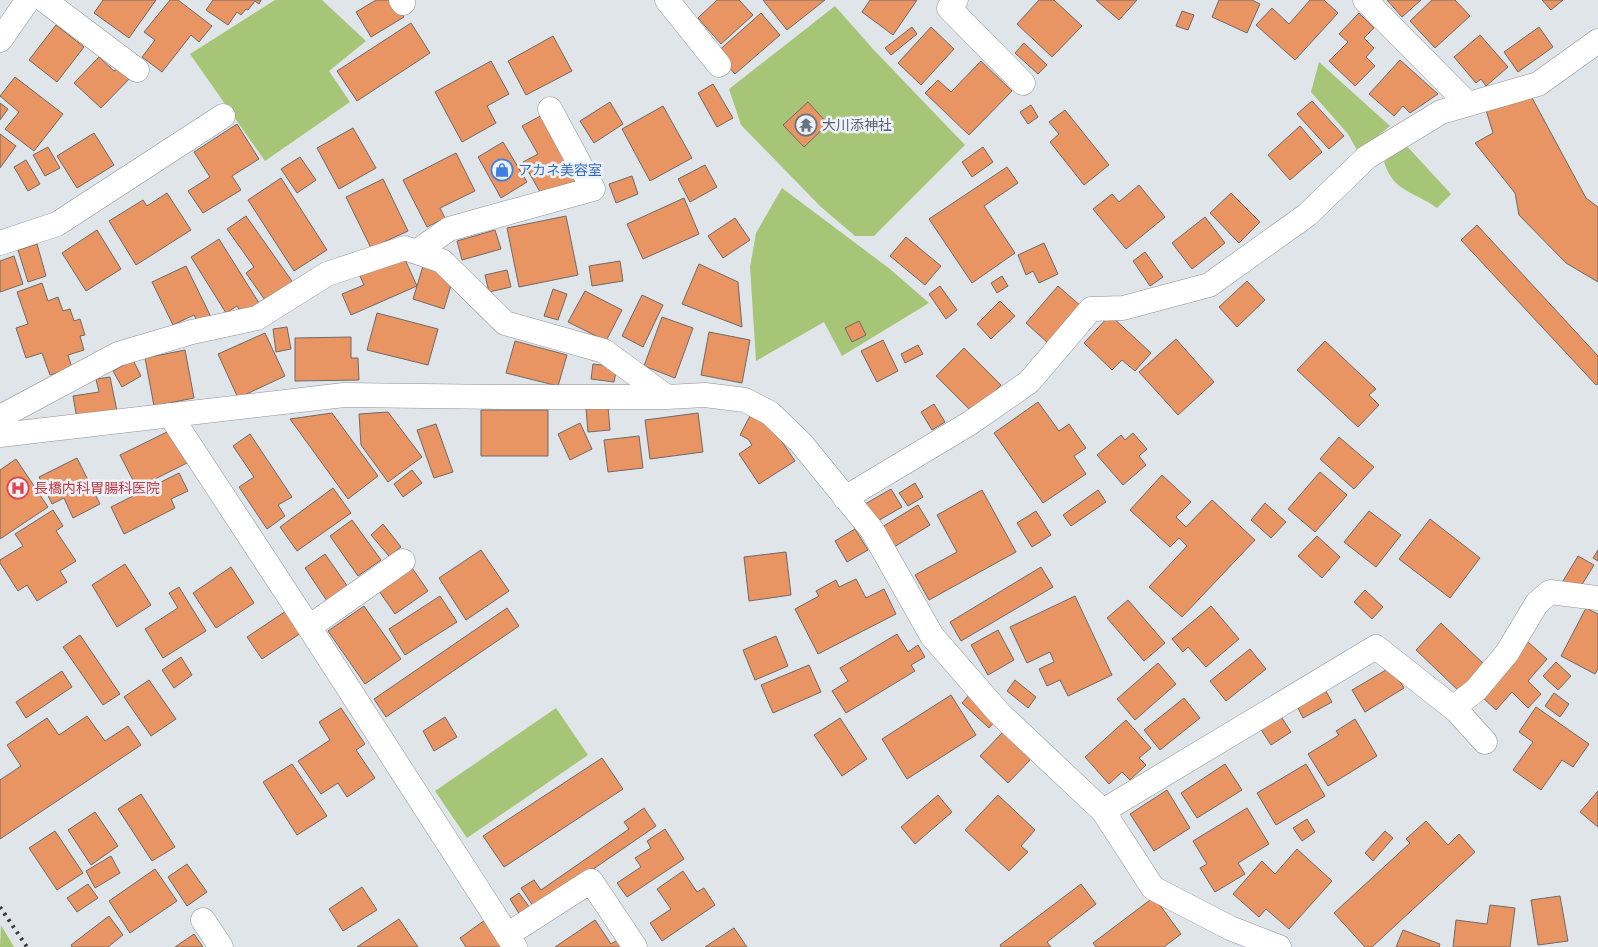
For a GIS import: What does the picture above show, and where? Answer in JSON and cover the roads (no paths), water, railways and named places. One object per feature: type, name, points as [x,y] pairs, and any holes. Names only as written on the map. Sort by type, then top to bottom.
[{"type":"street","points":[[0,40],[28,0]]},
{"type":"street","points":[[44,0],[137,70]]},
{"type":"street","points":[[667,0],[719,65]]},
{"type":"street","points":[[956,0],[949,8],[1023,83]]},
{"type":"street","points":[[1365,0],[1468,104]]},
{"type":"street","points":[[844,498],[970,423],[1029,382],[1091,308],[1123,308],[1209,285],[1307,215],[1367,157],[1441,112],[1538,84],[1598,41]]},
{"type":"street","points":[[416,252],[449,229],[594,189],[550,109]]},
{"type":"street","points":[[0,243],[57,224],[223,116]]},
{"type":"street","points":[[0,417],[118,354],[192,332],[257,318],[327,274],[405,248],[442,261],[506,323],[604,352],[667,397]]},
{"type":"street","points":[[0,435],[344,395],[667,397],[705,395],[745,400],[770,413],[801,443],[872,530],[932,636],[999,713],[1103,811],[1153,888],[1230,928],[1279,947]]},
{"type":"street","points":[[170,416],[309,627],[511,941],[591,880],[635,947]]},
{"type":"street","points":[[309,627],[403,561]]},
{"type":"street","points":[[1453,708],[1476,690],[1507,653],[1537,603],[1550,592],[1598,598]]},
{"type":"street","points":[[1103,811],[1376,647],[1453,708],[1485,742]]},
{"type":"street","points":[[203,920],[221,947]]},
{"type":"railway","points":[[0,907],[27,947]]},
{"type":"place","name":"大川添神社","points":[[806,125]]},
{"type":"place","name":"アカネ美容室","points":[[502,170]]},
{"type":"place","name":"長橋内科胃腸科医院","points":[[18,488]]}]
